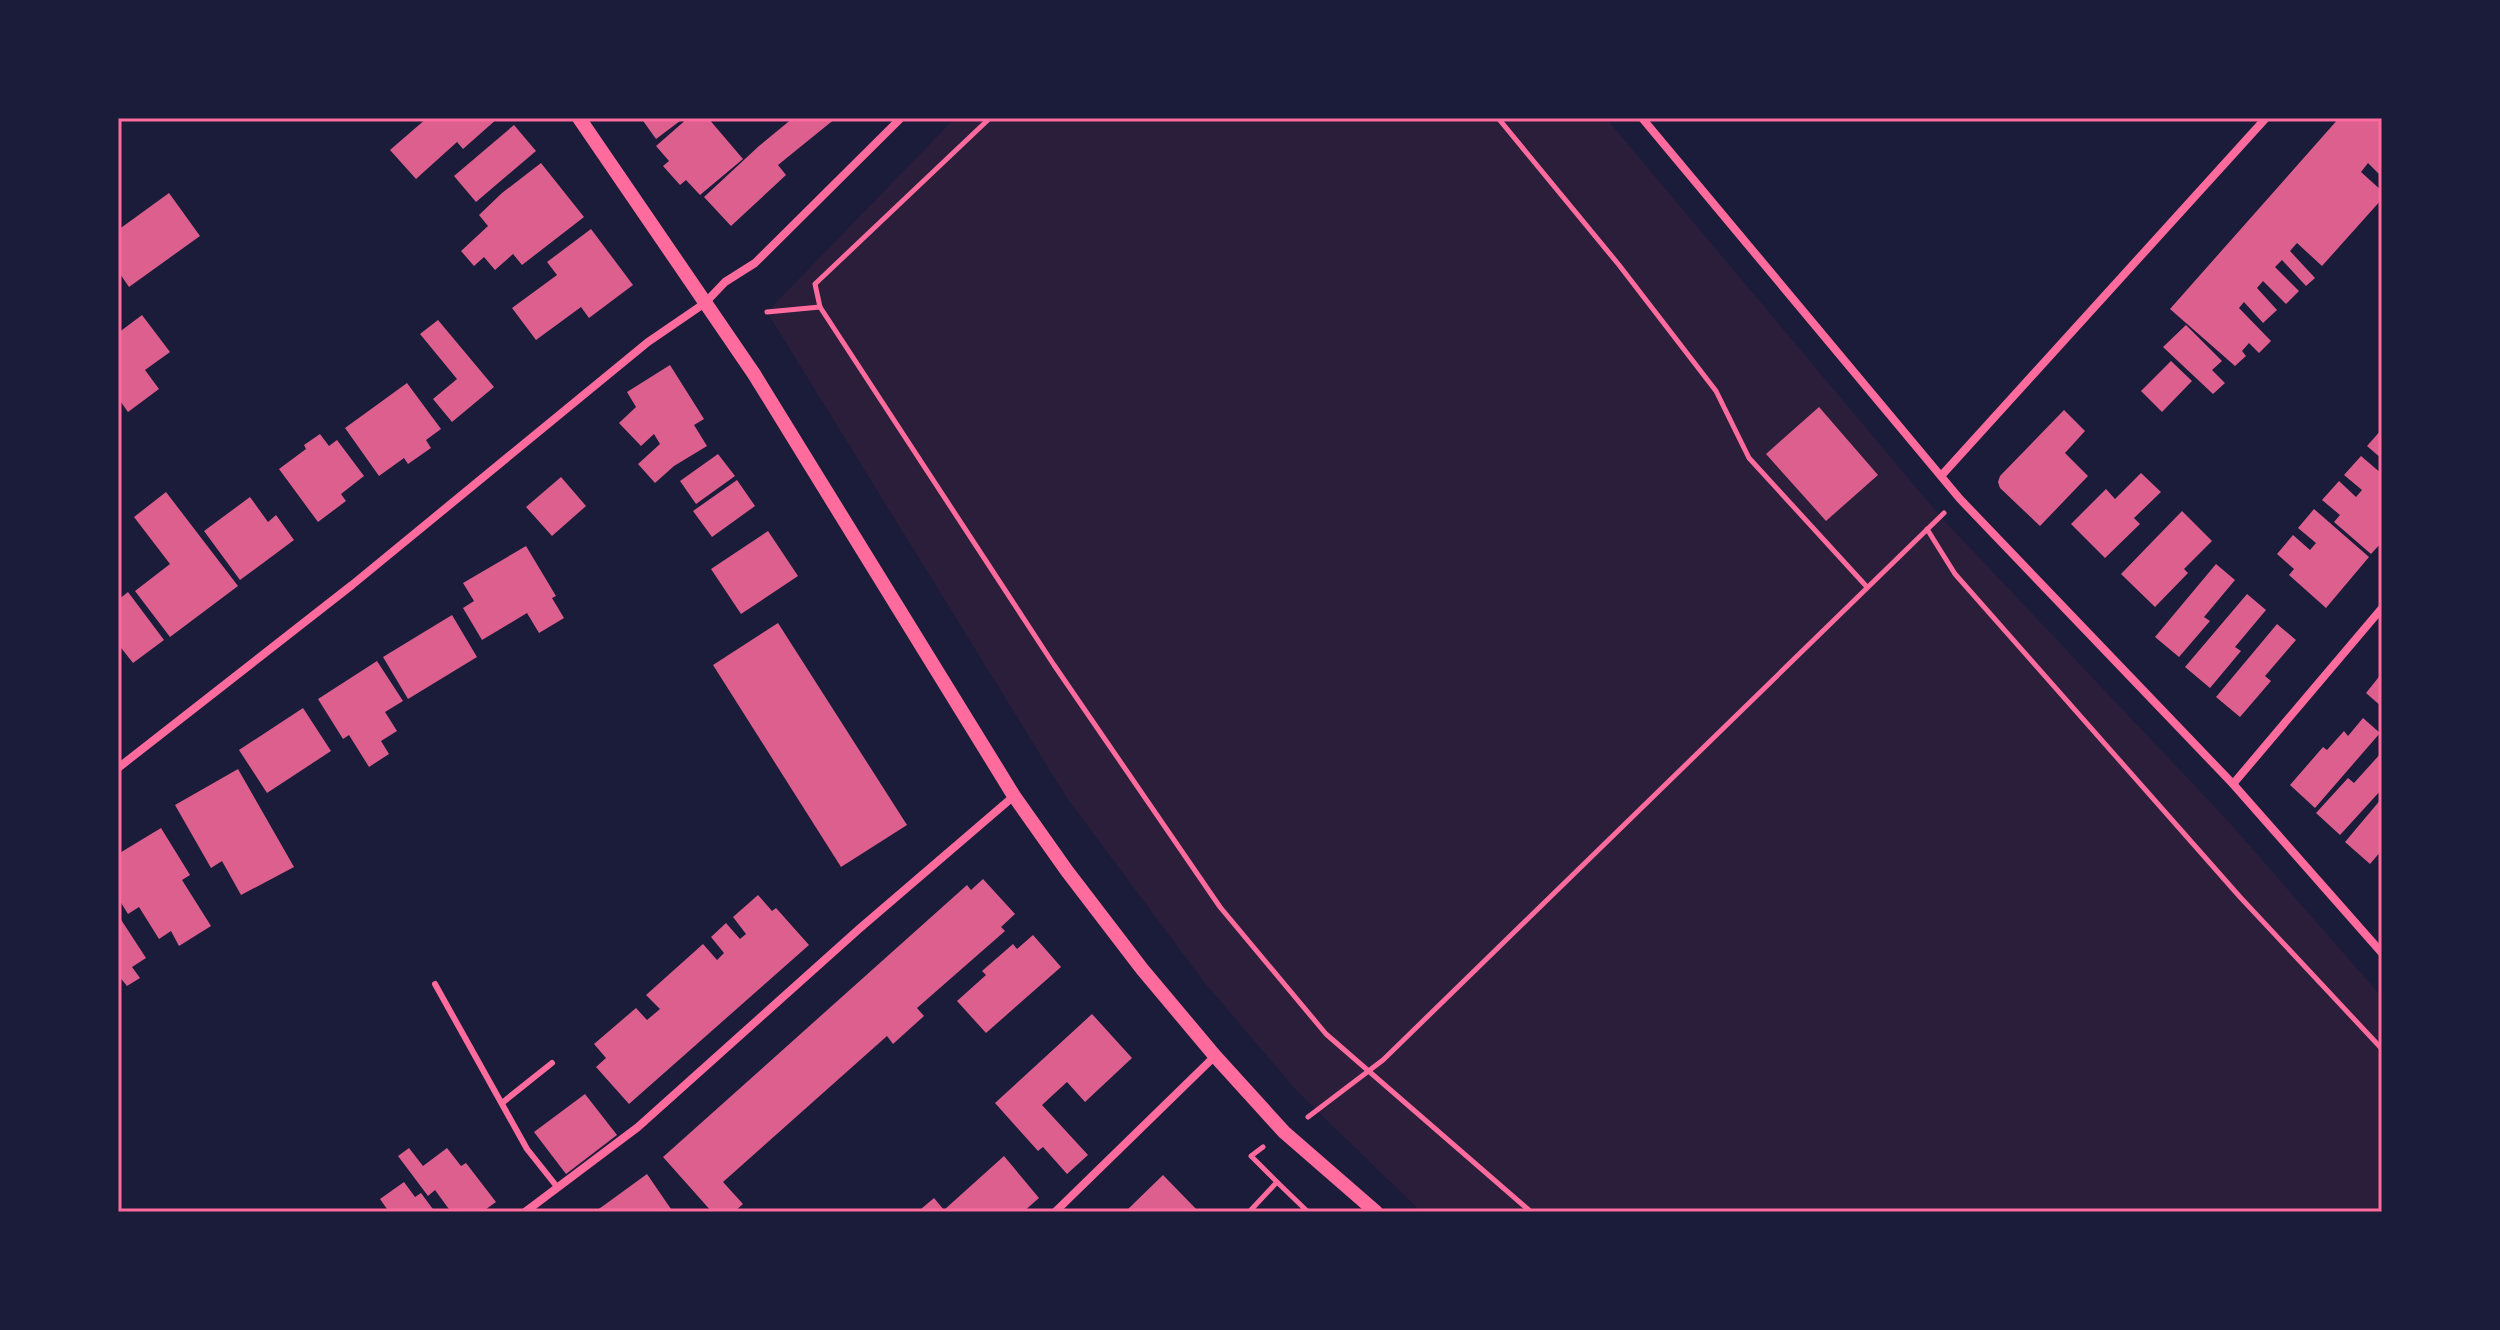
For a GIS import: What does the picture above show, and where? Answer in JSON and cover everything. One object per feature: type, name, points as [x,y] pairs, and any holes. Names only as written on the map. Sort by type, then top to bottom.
[{"type":"street","points":[[579,118],[754,374],[1014,796],[1067,871],[1142,969],[1215,1056],[1284,1132],[1376,1212]]},
{"type":"street","points":[[118,768],[328,604],[648,342],[705,303],[725,282],[755,263],[901,118]]},
{"type":"street","points":[[1642,118],[1960,499],[2233,784],[2382,953]]},
{"type":"street","points":[[1941,476],[2266,118]]},
{"type":"street","points":[[2233,784],[2382,608]]},
{"type":"street","points":[[525,1212],[638,1127],[859,929],[1014,796]]},
{"type":"street","points":[[1055,1212],[1215,1056]]},
{"type":"lane","points":[[435,984],[527,1149],[558,1188]]},
{"type":"lane","points":[[502,1103],[552,1063]]},
{"type":"path","points":[[990,118],[815,284],[820,307],[1054,665],[1220,907],[1326,1034],[1531,1212]]},
{"type":"path","points":[[1498,118],[1619,265],[1716,391],[1749,458],[1867,587]]},
{"type":"path","points":[[767,312],[820,307]]},
{"type":"path","points":[[1308,1212],[1251,1156],[1318,1111],[1383,1060],[1960,499]]},
{"type":"path","points":[[1927,529],[1955,574],[2240,897],[2382,1049]]},
{"type":"path","points":[[1249,1212],[1277,1182]]},
{"type":"shaded area","points":[[955,118],[1606,118],[1940,516],[2229,822],[2382,997],[2382,1212],[1421,1212],[1296,1090],[1204,982],[1067,798],[767,312]]},
{"type":"building","points":[[427,118],[498,118],[463,149],[457,142],[416,179],[390,150]]},
{"type":"building","points":[[641,118],[684,118],[656,139]]},
{"type":"building","points":[[688,118],[708,118],[743,159],[700,195],[686,180],[680,185],[663,166],[669,161],[656,146]]},
{"type":"building","points":[[793,118],[836,118],[778,165],[786,175],[731,226],[704,197]]},
{"type":"building","points":[[2339,118],[2382,118],[2382,147],[2379,151],[2382,155],[2382,177],[2368,163],[2361,172],[2382,191],[2382,199],[2322,266],[2297,243],[2290,251],[2315,278],[2306,286],[2282,260],[2275,267],[2299,291],[2286,304],[2263,281],[2257,288],[2277,310],[2263,323],[2244,302],[2239,308],[2271,341],[2259,353],[2249,343],[2242,351],[2246,356],[2235,366],[2170,309]]},
{"type":"building","points":[[514,125],[536,151],[476,202],[454,176]]},
{"type":"building","points":[[541,163],[584,217],[522,265],[513,254],[495,270],[484,257],[474,266],[461,251],[488,226],[479,215]]},
{"type":"building","points":[[169,193],[200,236],[129,287],[118,271],[118,230]]},
{"type":"building","points":[[591,229],[633,285],[589,318],[581,307],[536,340],[512,308],[557,275],[547,262]]},
{"type":"building","points":[[142,315],[170,352],[145,370],[159,389],[128,412],[118,398],[118,333]]},
{"type":"building","points":[[438,320],[494,387],[452,422],[433,399],[457,379],[420,334]]},
{"type":"building","points":[[2186,325],[2222,361],[2212,370],[2225,383],[2213,394],[2163,347]]},
{"type":"building","points":[[2171,361],[2192,381],[2162,412],[2141,391]]},
{"type":"building","points":[[670,365],[704,419],[694,425],[707,446],[674,466],[655,483],[638,464],[660,444],[654,434],[641,446],[619,423],[636,407],[627,392]]},
{"type":"building","points":[[407,383],[441,429],[426,440],[431,448],[408,464],[404,458],[379,476],[345,428]]},
{"type":"building","points":[[1819,407],[1878,475],[1826,521],[1766,454]]},
{"type":"building","points":[[2064,410],[2085,431],[2065,453],[2088,476],[2040,526],[2000,488],[1998,482],[2000,476]]},
{"type":"building","points":[[2382,429],[2382,459],[2367,446]]},
{"type":"building","points":[[320,434],[329,446],[337,440],[364,476],[341,494],[346,501],[318,522],[279,469]]},
{"type":"building","points":[[718,454],[735,476],[696,504],[680,481]]},
{"type":"building","points":[[2361,456],[2382,474],[2382,542],[2371,554],[2334,522],[2340,515],[2322,500],[2339,481],[2356,497],[2362,490],[2344,475]]},
{"type":"building","points":[[2141,473],[2161,492],[2134,518],[2140,524],[2105,558],[2071,524],[2106,489],[2115,499]]},
{"type":"building","points":[[561,477],[586,506],[552,536],[526,507]]},
{"type":"building","points":[[737,480],[755,506],[712,537],[693,511]]},
{"type":"building","points":[[166,492],[238,586],[170,637],[135,591],[170,564],[134,517]]},
{"type":"building","points":[[250,497],[268,522],[276,515],[294,540],[240,580],[204,531]]},
{"type":"building","points":[[2314,509],[2369,557],[2326,608],[2289,575],[2294,569],[2277,554],[2293,535],[2310,550],[2316,543],[2298,528]]},
{"type":"building","points":[[2182,511],[2212,541],[2184,569],[2188,573],[2155,607],[2121,574]]},
{"type":"building","points":[[768,531],[798,576],[741,614],[711,569]]},
{"type":"building","points":[[526,546],[556,596],[552,598],[564,618],[539,633],[527,613],[482,640],[463,608],[474,601],[463,583]]},
{"type":"building","points":[[2216,564],[2235,580],[2204,617],[2210,621],[2179,657],[2155,637]]},
{"type":"building","points":[[128,592],[164,640],[133,663],[118,644],[118,600]]},
{"type":"building","points":[[2247,594],[2266,610],[2235,647],[2241,651],[2210,688],[2185,667]]},
{"type":"building","points":[[452,615],[477,657],[408,699],[383,657]]},
{"type":"building","points":[[778,623],[907,825],[841,867],[713,665]]},
{"type":"building","points":[[2277,624],[2296,640],[2265,676],[2271,681],[2240,717],[2216,697]]},
{"type":"building","points":[[377,661],[403,701],[385,712],[397,731],[381,741],[389,754],[369,767],[349,735],[343,739],[318,699]]},
{"type":"building","points":[[2382,673],[2382,707],[2366,693]]},
{"type":"building","points":[[303,708],[331,751],[267,793],[239,750]]},
{"type":"building","points":[[2363,718],[2380,733],[2315,808],[2290,785],[2323,747],[2327,750],[2344,731],[2348,736]]},
{"type":"building","points":[[2382,752],[2382,789],[2340,835],[2316,813],[2348,778],[2354,783]]},
{"type":"building","points":[[238,769],[294,867],[241,895],[222,861],[211,868],[175,805]]},
{"type":"building","points":[[2382,798],[2382,850],[2370,864],[2345,842]]},
{"type":"building","points":[[161,828],[190,875],[182,880],[211,926],[179,946],[171,931],[159,939],[139,907],[128,914],[118,898],[118,854]]},
{"type":"building","points":[[983,879],[1015,914],[1001,927],[1005,931],[917,1008],[924,1016],[893,1044],[887,1036],[723,1182],[743,1204],[734,1212],[712,1212],[663,1157],[967,885],[971,890]]},
{"type":"building","points":[[758,895],[772,911],[776,908],[809,945],[629,1104],[596,1067],[606,1058],[594,1044],[636,1008],[647,1020],[660,1009],[646,995],[703,944],[717,960],[724,953],[711,937],[726,923],[740,939],[746,934],[733,917]]},
{"type":"building","points":[[118,915],[146,958],[132,967],[140,978],[127,986],[118,975]]},
{"type":"building","points":[[1033,935],[1061,967],[986,1033],[957,1001],[986,975],[982,971],[1013,944],[1017,949]]},
{"type":"building","points":[[1092,1014],[1132,1058],[1085,1102],[1067,1082],[1042,1105],[1088,1155],[1067,1174],[1043,1147],[1038,1151],[995,1103]]},
{"type":"building","points":[[585,1094],[617,1135],[566,1174],[534,1132]]},
{"type":"building","points":[[409,1148],[423,1166],[447,1148],[461,1166],[466,1163],[496,1202],[482,1212],[451,1212],[435,1190],[428,1196],[398,1156]]},
{"type":"building","points":[[1004,1156],[1039,1198],[1023,1212],[924,1212],[921,1209],[934,1198],[944,1210]]},
{"type":"building","points":[[647,1174],[673,1212],[594,1212],[603,1206]]},
{"type":"building","points":[[1163,1175],[1199,1212],[1125,1212]]},
{"type":"building","points":[[404,1182],[415,1197],[421,1193],[435,1212],[389,1212],[380,1199]]}]
